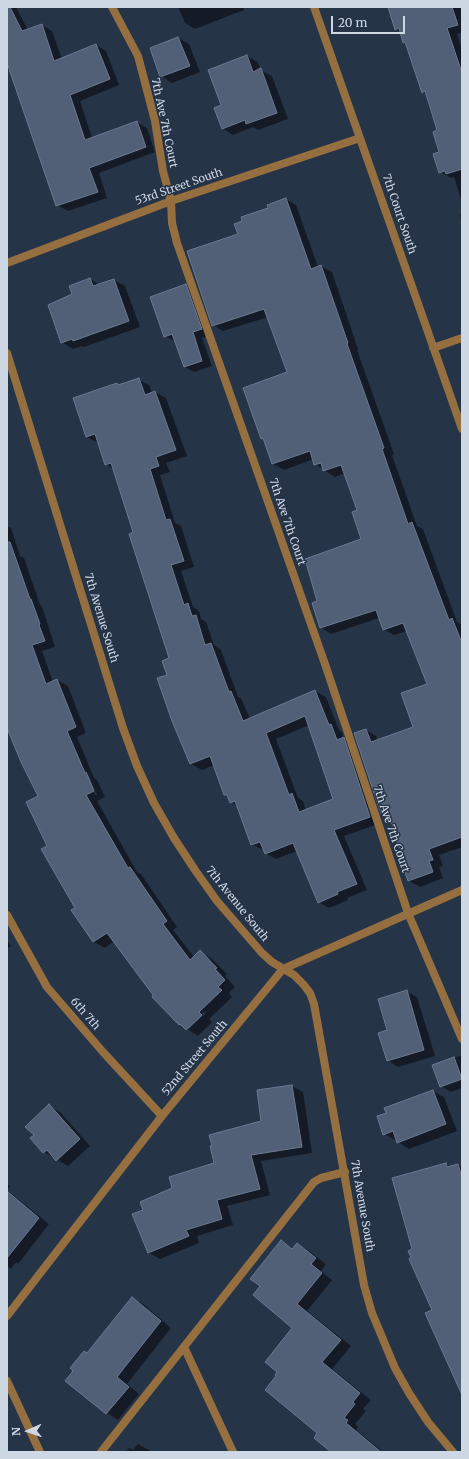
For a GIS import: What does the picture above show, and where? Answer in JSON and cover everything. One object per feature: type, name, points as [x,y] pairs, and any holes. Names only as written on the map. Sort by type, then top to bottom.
[{"type":"street","name":"7th Ave 7th Court","points":[[112,7],[138,56],[155,121],[162,171],[171,201],[172,223],[177,243],[322,656],[408,913],[462,1039]]},
{"type":"street","name":"7th Court South","points":[[314,7],[462,429]]},
{"type":"street","name":"53rd Street South","points":[[7,263],[171,201],[360,138]]},
{"type":"street","points":[[433,348],[462,338]]},
{"type":"street","name":"7th Avenue South","points":[[7,353],[123,728],[137,766],[174,838],[218,901],[262,953],[272,962],[294,976],[310,993],[314,1004],[364,1285],[372,1313],[395,1368],[409,1393],[428,1422],[453,1452]]},
{"type":"street","name":"52nd Street South","points":[[7,1316],[162,1116],[282,969],[462,890]]},
{"type":"street","name":"6th 7th","points":[[7,914],[47,986],[103,1052],[162,1116]]},
{"type":"street","points":[[101,1452],[314,1182],[321,1178],[344,1172]]},
{"type":"street","points":[[184,1347],[233,1452]]},
{"type":"street","points":[[7,1381],[40,1452]]},
{"type":"building","points":[[7,7],[10,7],[22,31],[42,24],[54,61],[96,44],[110,79],[70,95],[85,140],[137,121],[146,147],[89,168],[98,192],[56,206],[7,63]]},
{"type":"building","points":[[388,7],[452,7],[458,25],[447,28],[462,73],[462,169],[446,174],[445,171],[439,173],[433,154],[439,152],[433,132],[437,130],[425,91],[422,93],[405,42],[403,43],[399,28],[395,30]]},
{"type":"building","points":[[178,37],[190,66],[160,77],[150,48]]},
{"type":"building","points":[[247,55],[253,72],[261,68],[277,113],[246,124],[245,120],[222,129],[214,108],[221,105],[208,70]]},
{"type":"building","points":[[286,198],[311,269],[321,265],[384,448],[382,449],[408,524],[412,522],[449,620],[452,618],[462,643],[462,837],[429,849],[433,860],[429,861],[433,872],[408,881],[398,853],[401,852],[387,811],[381,814],[354,733],[366,729],[371,742],[413,727],[401,693],[427,684],[403,623],[383,630],[376,610],[320,628],[312,603],[317,601],[305,559],[361,539],[352,512],[357,510],[341,465],[323,471],[321,463],[314,465],[310,451],[272,464],[263,438],[261,439],[243,388],[287,372],[264,309],[212,326],[187,251],[238,234],[234,224],[242,221],[241,217],[268,208],[267,205]]},
{"type":"building","points":[[90,278],[93,286],[114,279],[129,321],[73,341],[72,339],[61,343],[48,305],[72,294],[69,286]]},
{"type":"building","points":[[186,284],[202,329],[193,332],[202,361],[184,367],[172,334],[164,337],[150,297]]},
{"type":"building","points":[[139,378],[145,395],[155,391],[176,450],[156,457],[159,466],[150,469],[166,520],[170,519],[184,561],[171,565],[184,605],[188,603],[192,616],[196,615],[205,645],[211,643],[229,692],[231,691],[243,721],[315,690],[329,725],[331,724],[337,740],[344,737],[370,817],[334,830],[357,884],[337,892],[338,894],[318,903],[293,843],[265,854],[260,842],[251,845],[235,801],[230,803],[227,795],[224,795],[210,756],[190,764],[172,721],[157,678],[167,675],[162,661],[169,658],[129,534],[133,532],[111,463],[105,465],[95,434],[86,437],[73,398],[117,383],[118,385]],"holes":[[[305,716],[333,799],[299,812],[292,793],[289,795],[266,733]]]},
{"type":"building","points":[[7,542],[10,542],[45,641],[32,645],[46,684],[57,679],[76,727],[67,731],[94,791],[86,795],[128,868],[130,867],[167,921],[163,924],[190,960],[200,950],[217,968],[215,969],[225,980],[218,987],[222,990],[199,1012],[202,1015],[186,1030],[180,1024],[179,1025],[152,997],[153,995],[107,933],[93,942],[71,910],[75,908],[41,849],[47,846],[26,802],[38,796],[21,762],[7,728]]},
{"type":"building","points":[[407,990],[424,1050],[387,1061],[378,1033],[387,1030],[378,999]]},
{"type":"building","points":[[454,1057],[462,1079],[440,1087],[432,1065]]},
{"type":"building","points":[[292,1085],[302,1147],[251,1155],[260,1189],[217,1200],[222,1219],[186,1230],[189,1236],[148,1253],[132,1214],[143,1210],[140,1202],[172,1188],[169,1177],[214,1163],[209,1135],[261,1121],[257,1090]]},
{"type":"building","points":[[433,1090],[446,1124],[397,1143],[393,1131],[383,1135],[377,1116],[386,1113],[384,1108]]},
{"type":"building","points":[[49,1104],[80,1139],[56,1161],[47,1150],[43,1153],[30,1138],[34,1135],[25,1127]]},
{"type":"building","points":[[446,1163],[447,1167],[458,1164],[462,1178],[462,1395],[425,1313],[432,1310],[409,1259],[411,1257],[408,1251],[412,1249],[392,1178]]},
{"type":"building","points":[[7,1191],[39,1218],[7,1258]]},
{"type":"building","points":[[281,1240],[292,1249],[297,1243],[316,1258],[311,1264],[322,1273],[297,1304],[341,1340],[322,1362],[360,1393],[353,1402],[355,1404],[344,1418],[348,1420],[346,1423],[381,1452],[331,1452],[314,1438],[317,1433],[265,1390],[276,1376],[275,1375],[277,1372],[265,1362],[292,1328],[253,1295],[260,1286],[250,1279]]},
{"type":"building","points":[[132,1297],[161,1321],[117,1377],[129,1387],[106,1414],[65,1381],[73,1371],[70,1368],[84,1351],[87,1353]]}]
